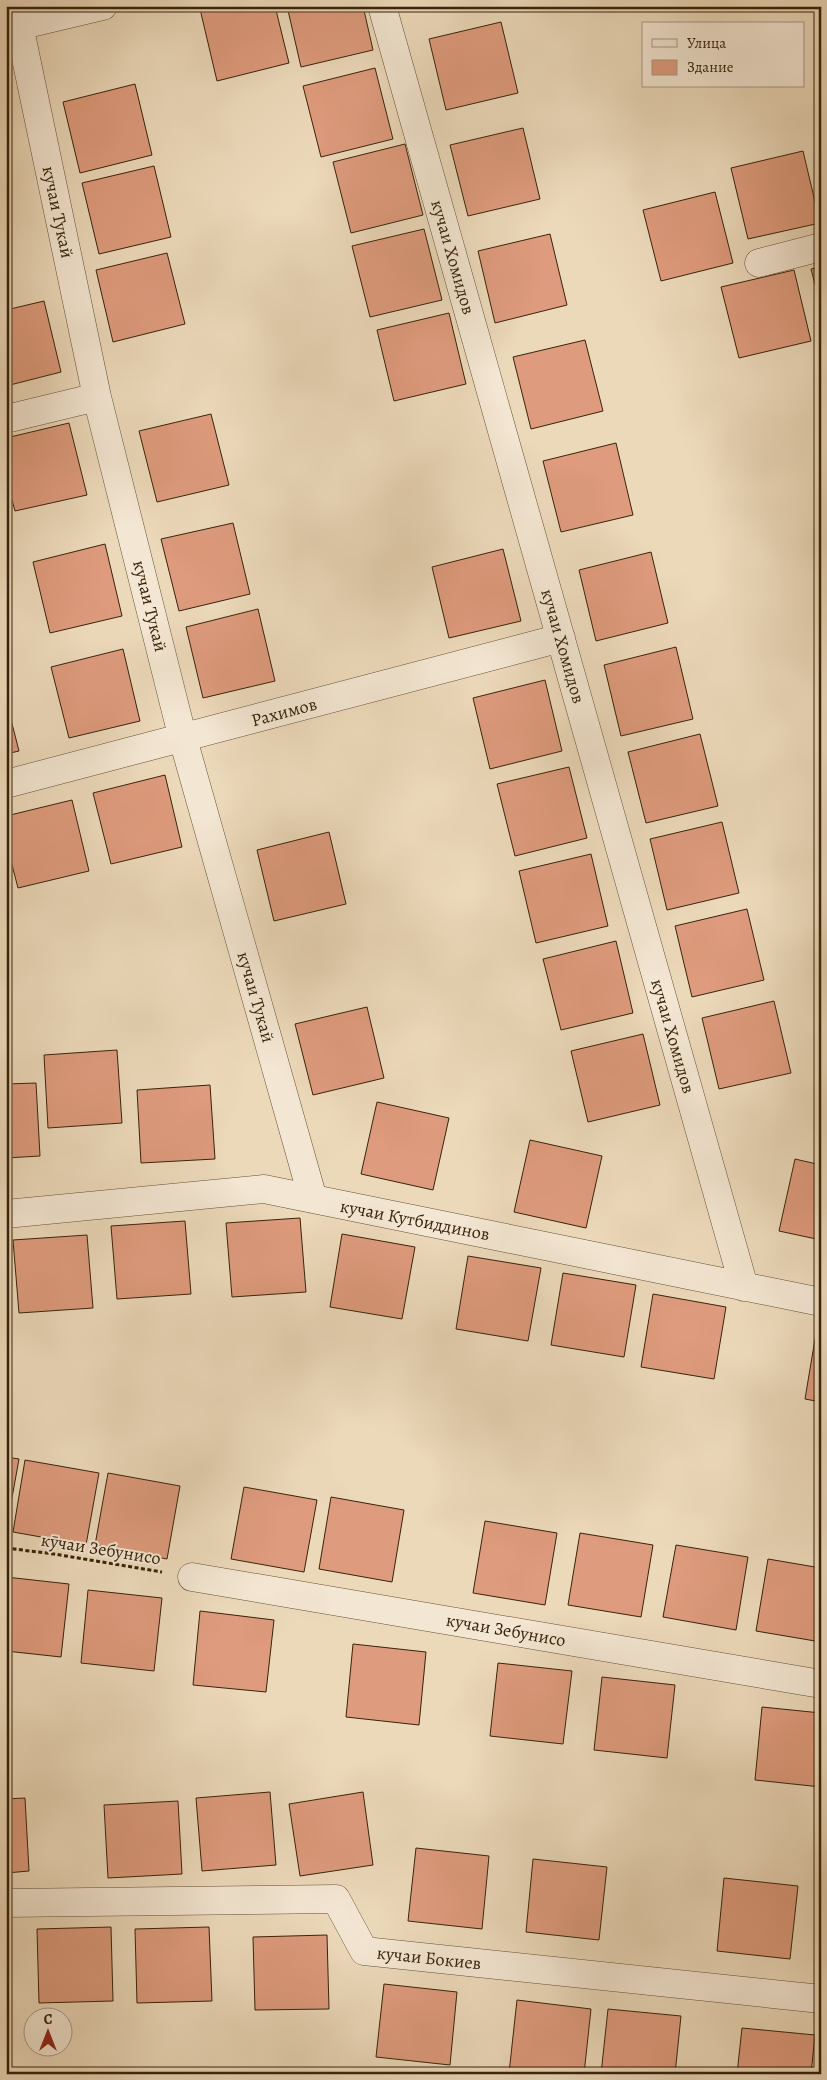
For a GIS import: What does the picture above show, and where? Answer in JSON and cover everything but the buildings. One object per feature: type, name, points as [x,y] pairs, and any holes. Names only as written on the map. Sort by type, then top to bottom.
[{"type":"street","points":[[13,20],[103,6]]},
{"type":"street","name":"кучаи Хомидов","points":[[382,6],[744,1287]]},
{"type":"street","name":"кучаи Тукай","points":[[13,20],[97,397],[183,739],[313,1199]]},
{"type":"street","points":[[759,263],[821,247]]},
{"type":"street","points":[[6,419],[97,397]]},
{"type":"street","name":"Рахимов","points":[[6,784],[183,739],[561,638]]},
{"type":"street","name":"кучаи Кутбиддинов","points":[[6,1214],[264,1189],[821,1302]]},
{"type":"street","name":"кучаи Зебунисо","points":[[192,1577],[821,1684]]},
{"type":"street","name":"кучаи Бокиев","points":[[6,1903],[336,1899],[364,1951],[821,1999]]},
{"type":"path","name":"кӯчаи Зебунисо","points":[[6,1548],[192,1577]]}]
